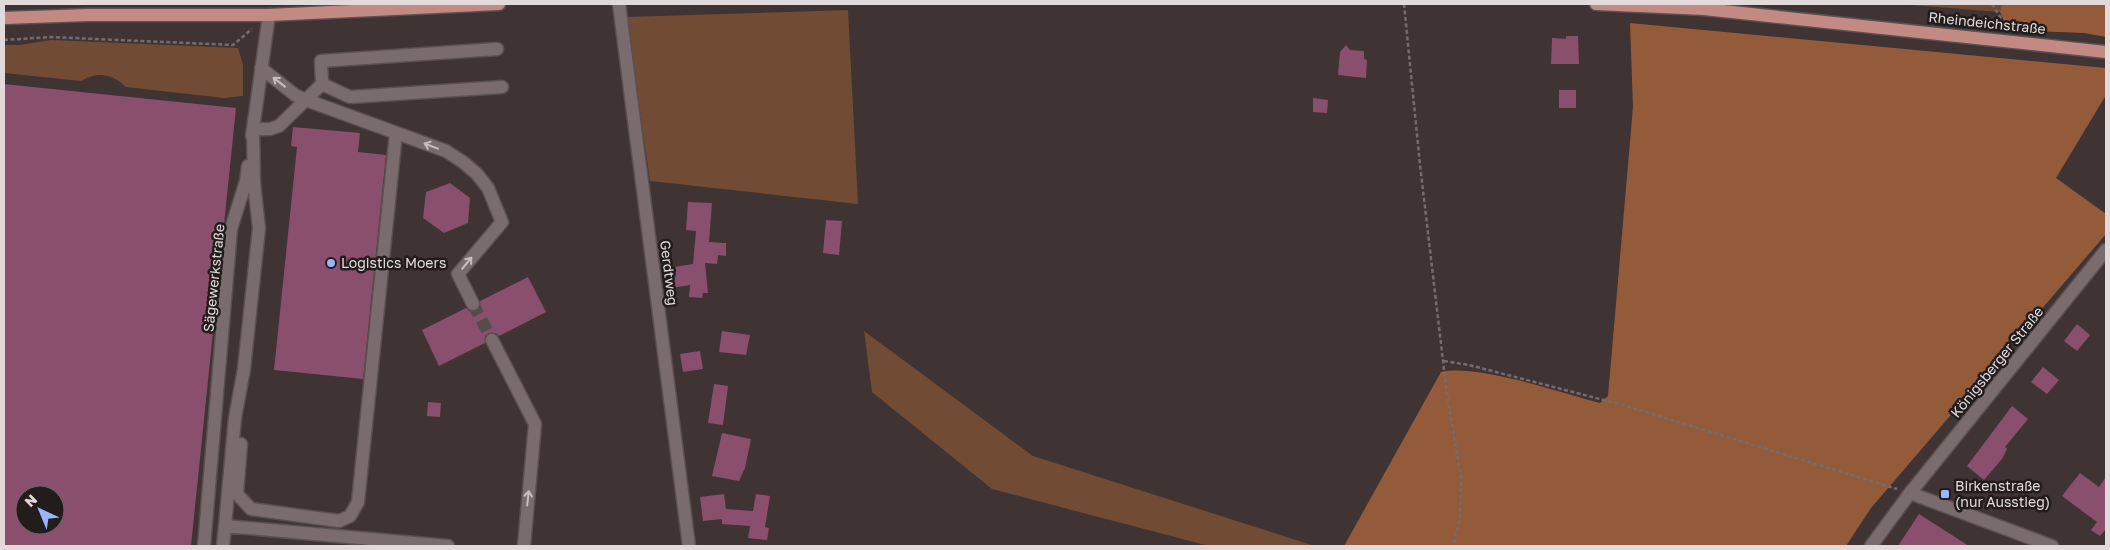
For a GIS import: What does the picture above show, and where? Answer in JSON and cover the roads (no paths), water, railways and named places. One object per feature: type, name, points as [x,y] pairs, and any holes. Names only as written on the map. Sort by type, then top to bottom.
[{"type":"main road","points":[[4,18],[88,15],[269,15],[498,4]]},
{"type":"main road","name":"Rheindeichstraße","points":[[1596,4],[1704,9],[2106,52]]},
{"type":"street","name":"Gerdtweg","points":[[619,4],[689,546]]},
{"type":"street","name":"Sägewerkstraße","points":[[204,546],[231,229],[246,182],[269,15]]},
{"type":"street","points":[[223,546],[235,418],[244,369],[259,228],[254,183],[253,129],[270,129],[278,126],[322,84],[321,61],[497,48]]},
{"type":"street","points":[[261,68],[295,95],[446,152],[463,162],[477,174],[488,188],[502,222],[458,274],[473,304]]},
{"type":"street","points":[[322,84],[350,96],[502,87]]},
{"type":"street","points":[[244,369],[243,419],[237,494],[251,509],[339,520],[350,516],[358,502],[396,133]]},
{"type":"street","name":"Königsberger Straße","points":[[1872,546],[1910,493],[2106,250]]},
{"type":"street","points":[[492,340],[535,424],[524,546]]},
{"type":"street","points":[[1910,493],[2049,546]]},
{"type":"street","points":[[225,526],[448,546]]},
{"type":"tunnel","points":[[473,304],[492,340]]},
{"type":"place","name":"Logistics Moers","points":[[331,263]]},
{"type":"place","name":"Birkenstraße (nur Ausstieg)","points":[[1945,494]]}]
